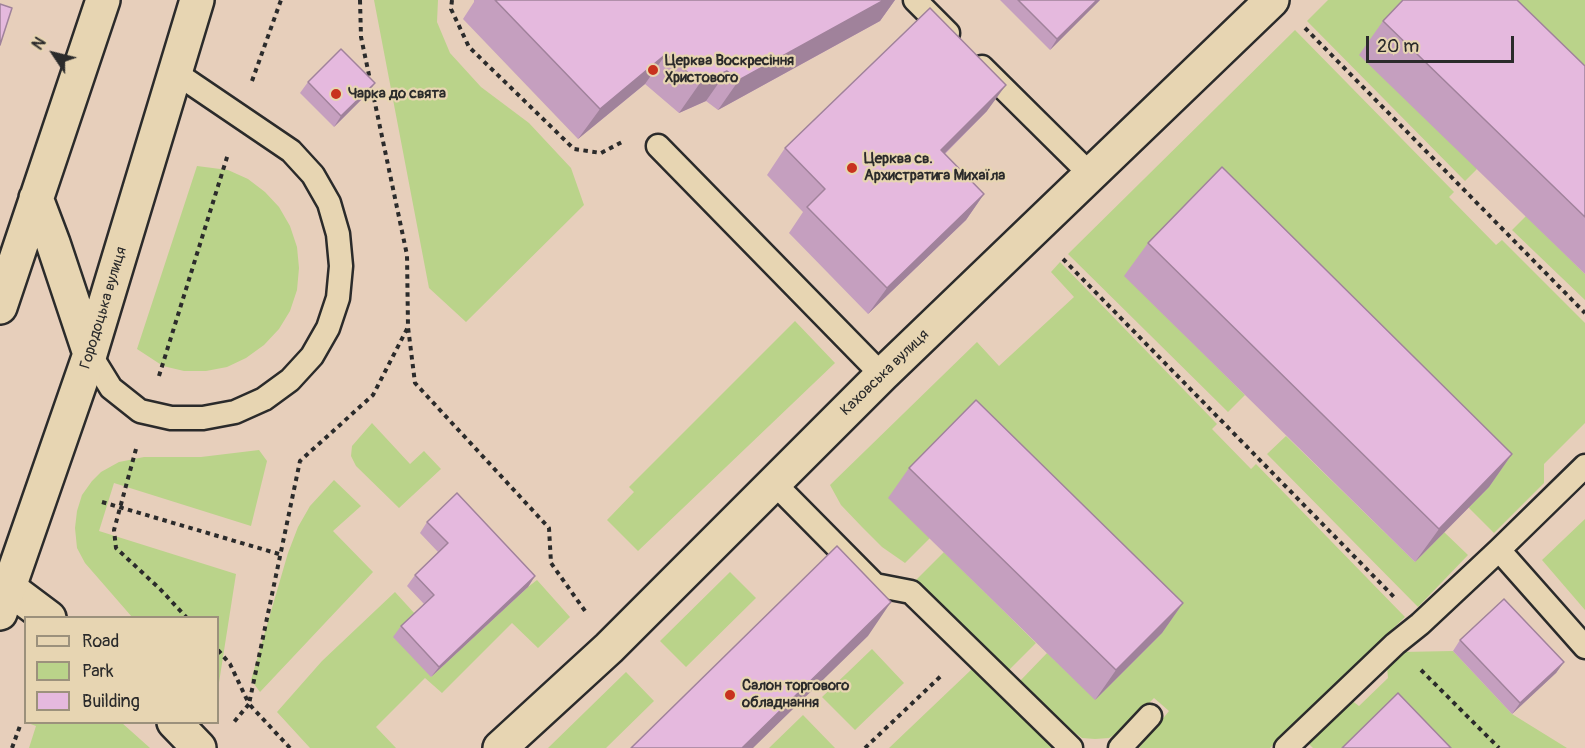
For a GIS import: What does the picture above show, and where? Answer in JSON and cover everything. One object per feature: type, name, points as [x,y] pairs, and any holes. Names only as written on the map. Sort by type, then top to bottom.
[{"type":"street","points":[[0,307],[103,0]]},
{"type":"street","name":"Городоцька вулиця","points":[[3,598],[90,354],[197,0]]},
{"type":"street","name":"Каховська вулиця","points":[[500,748],[609,648],[882,375],[1272,0]]},
{"type":"street","points":[[36,198],[90,354]]},
{"type":"street","points":[[0,552],[3,598],[44,616]]},
{"type":"street","points":[[175,724],[199,748]]},
{"type":"lane","points":[[915,0],[1090,174]]},
{"type":"lane","points":[[90,354],[111,388],[140,411],[171,418],[203,418],[235,412],[264,399],[290,380],[312,356],[328,328],[338,298],[341,266],[338,234],[328,203],[313,175],[291,151],[176,73]]},
{"type":"lane","points":[[658,146],[882,375]]},
{"type":"lane","points":[[1286,748],[1395,644],[1420,624],[1499,550],[1585,466]]},
{"type":"lane","points":[[773,482],[875,585],[910,592],[1071,748]]},
{"type":"lane","points":[[1499,550],[1585,647]]},
{"type":"lane","points":[[1120,748],[1150,716]]},
{"type":"path","points":[[252,83],[281,0]]},
{"type":"path","points":[[360,0],[362,37],[407,255],[408,327],[415,383],[549,528],[551,564],[588,615]]},
{"type":"path","points":[[452,0],[451,9],[469,47],[574,149],[601,153],[639,133],[658,146]]},
{"type":"path","points":[[1304,27],[1585,313]]},
{"type":"path","points":[[170,340],[228,152]]},
{"type":"path","points":[[1034,228],[1420,624]]},
{"type":"path","points":[[249,704],[300,461],[373,395],[408,327]]},
{"type":"path","points":[[135,451],[114,530],[116,548],[185,616]]},
{"type":"path","points":[[102,502],[279,554]]},
{"type":"path","points":[[1395,644],[1499,748]]},
{"type":"path","points":[[865,748],[970,649]]},
{"type":"path","points":[[219,651],[230,664],[249,704],[290,748]]},
{"type":"path","points":[[12,748],[21,723]]},
{"type":"green space","points":[[374,0],[438,0],[437,22],[450,53],[481,87],[529,123],[571,168],[584,205],[466,322],[429,288]]},
{"type":"green space","points":[[1328,0],[1412,0],[1477,169],[1465,181],[1307,21]]},
{"type":"green space","points":[[1459,0],[1585,0],[1585,123]]},
{"type":"green space","points":[[1295,30],[1454,192],[1449,197],[1496,245],[1502,240],[1585,323],[1585,423],[1544,464],[1544,483],[1494,533],[1469,508],[1125,276],[1245,395],[1228,412],[1068,254]]},
{"type":"green space","points":[[197,166],[228,170],[248,179],[265,192],[279,207],[290,226],[297,247],[299,268],[297,290],[290,311],[279,329],[264,345],[246,358],[227,367],[206,371],[184,371],[163,366],[137,349]]},
{"type":"green space","points":[[1526,216],[1585,274],[1585,300],[1512,230]]},
{"type":"green space","points":[[1060,262],[1217,424],[1212,429],[1251,469],[1256,464],[1405,617],[1270,748],[1139,748],[1169,711],[1154,698],[1123,730],[1109,738],[1082,738],[1068,728],[1020,681],[1047,653],[1095,700],[930,538],[905,563],[882,547],[862,527],[841,505],[830,485],[977,342],[999,366],[1074,297],[1051,272]]},
{"type":"green space","points":[[795,321],[835,363],[638,551],[607,520],[634,492],[629,487]]},
{"type":"green space","points":[[372,423],[410,464],[424,451],[441,469],[399,508],[356,466],[351,456],[352,446]]},
{"type":"green space","points":[[1286,436],[1415,562],[1444,532],[1468,555],[1418,607],[1267,454]]},
{"type":"green space","points":[[259,450],[267,461],[251,526],[114,483],[99,531],[236,574],[219,683],[219,616],[131,616],[85,563],[77,548],[75,528],[82,495],[101,472],[119,462],[144,457],[201,457]]},
{"type":"green space","points":[[334,480],[361,506],[333,531],[373,572],[260,692],[251,680],[288,553],[298,527],[310,506]]},
{"type":"green space","points":[[1585,519],[1585,610],[1542,560]]},
{"type":"green space","points":[[944,552],[1036,643],[1009,670],[916,580]]},
{"type":"green space","points":[[730,572],[756,598],[686,667],[660,641]]},
{"type":"green space","points":[[537,580],[570,617],[538,648],[512,623],[442,693],[425,678],[376,727],[396,748],[310,748],[277,712],[322,661],[395,592],[416,615],[431,677]]},
{"type":"green space","points":[[872,649],[904,683],[855,730],[822,697]]},
{"type":"green space","points":[[1453,651],[1512,714],[1567,748],[1313,748],[1307,742],[1351,700],[1359,706],[1388,678],[1387,667],[1401,652]]},
{"type":"green space","points":[[972,669],[1053,748],[889,748]]},
{"type":"green space","points":[[626,672],[654,701],[606,748],[548,748]]},
{"type":"green space","points":[[803,715],[835,748],[769,748]]},
{"type":"green space","points":[[31,724],[123,724],[150,748],[29,748],[36,726]]},
{"type":"building","name":"Церква Воскресіння Христового","points":[[495,0],[884,0],[739,80],[727,71],[700,83],[666,54],[600,109]]},
{"type":"building","points":[[1018,0],[1097,0],[1057,39]]},
{"type":"building","points":[[1403,0],[1517,0],[1585,66],[1585,217],[1383,21]]},
{"type":"building","points":[[0,4],[12,8],[0,45]]},
{"type":"building","name":"Церква св. Архистратига Михаїла","points":[[930,8],[1006,85],[941,150],[984,194],[887,288],[807,207],[825,189],[785,148]]},
{"type":"building","points":[[341,49],[375,83],[341,116],[308,82]]},
{"type":"building","points":[[1222,167],[1512,454],[1439,529],[1148,243]]},
{"type":"building","points":[[976,400],[1183,603],[1116,670],[909,468]]},
{"type":"building","points":[[457,493],[535,576],[439,667],[401,626],[434,595],[415,575],[448,543],[427,522]]},
{"type":"building","points":[[837,546],[891,602],[742,748],[631,748]]},
{"type":"building","points":[[1504,599],[1564,662],[1520,703],[1460,640]]},
{"type":"building","points":[[1398,693],[1451,748],[1342,748]]},
{"type":"place","name":"Церква Воскресіння Христового","points":[[653,70]]},
{"type":"place","name":"Чарка до свята","points":[[336,94]]},
{"type":"place","name":"Церква св. Архистратига Михаїла","points":[[852,168]]},
{"type":"place","name":"Салон торгового обладнання","points":[[730,695]]}]
